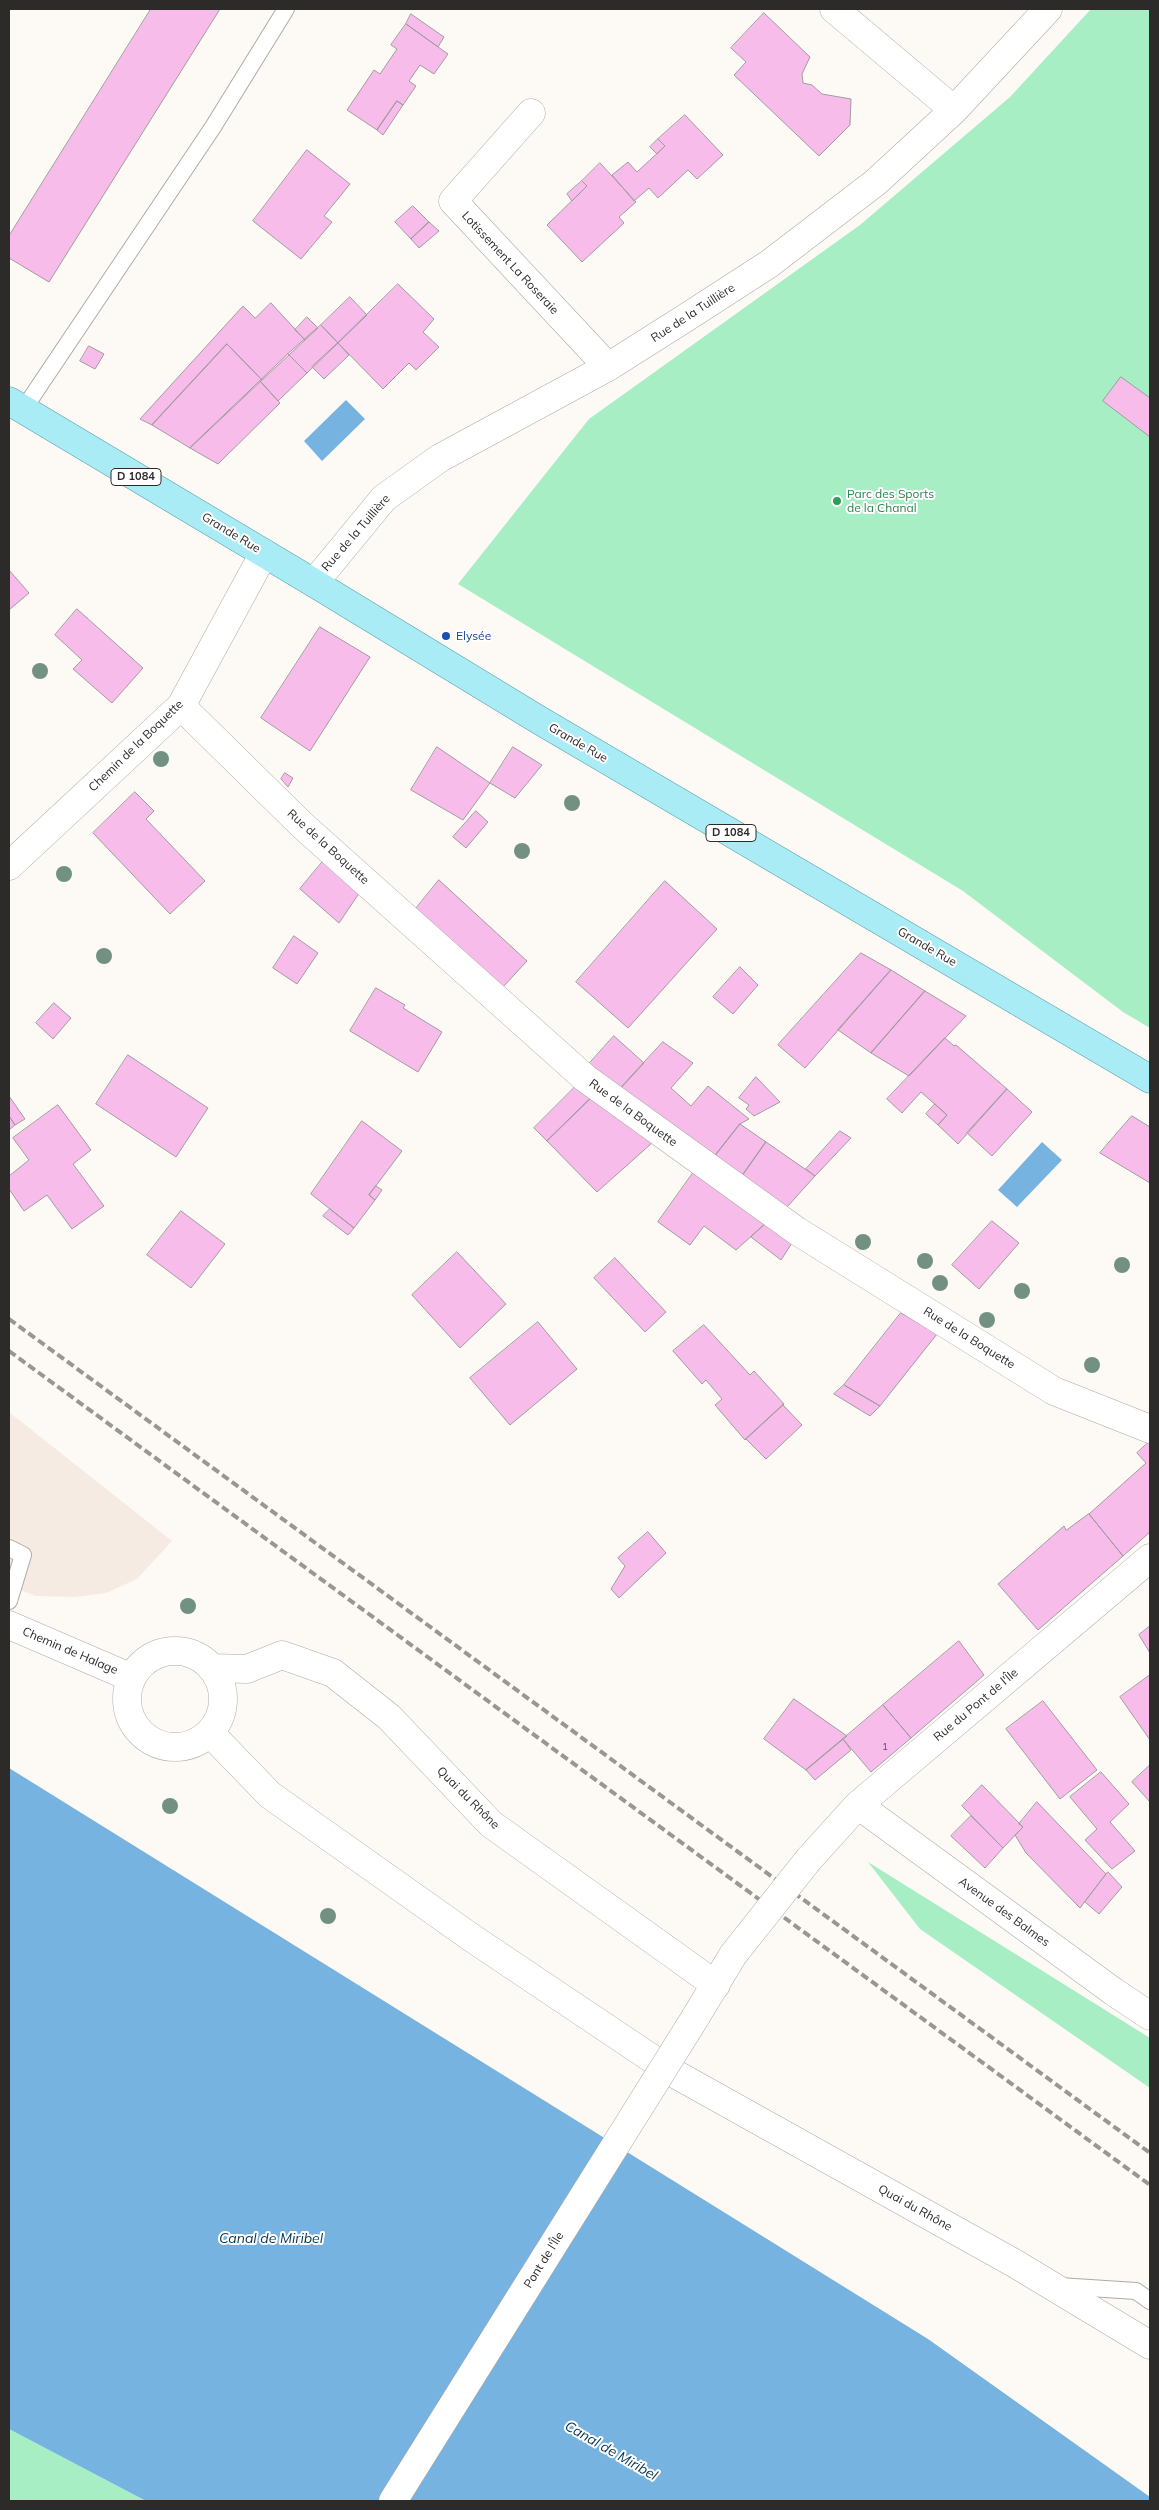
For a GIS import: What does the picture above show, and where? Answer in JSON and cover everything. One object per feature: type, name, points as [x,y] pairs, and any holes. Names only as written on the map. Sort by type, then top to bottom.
[{"type":"main road","name":"Grande Rue","points":[[16,405],[264,552],[539,720],[1150,1079]]},
{"type":"street","points":[[834,9],[954,110]]},
{"type":"street","name":"Rue de la Tuillière","points":[[314,583],[384,498],[440,458],[608,367],[769,264],[876,182],[954,110],[1048,9]]},
{"type":"street","name":"Lotissement La Roseraie","points":[[531,113],[453,201],[608,367]]},
{"type":"street","name":"Chemin de la Boquette","points":[[9,866],[181,706],[264,552]]},
{"type":"street","name":"Rue de la Boquette","points":[[181,706],[302,825],[584,1078],[797,1231],[1054,1391],[1150,1429]]},
{"type":"street","name":"Rue du Pont de l'Île","points":[[733,1955],[808,1859],[858,1805],[1150,1558]]},
{"type":"street","name":"Chemin de Halage","points":[[9,1625],[132,1678]]},
{"type":"street","points":[[171,1651],[187,1652],[201,1658],[212,1668],[220,1681],[224,1697],[222,1712],[211,1734],[193,1745],[178,1748],[162,1746],[149,1740],[137,1730],[130,1717],[127,1702],[132,1678],[144,1662],[157,1654],[171,1651]]},
{"type":"street","name":"Quai du Rhône","points":[[212,1668],[247,1669],[282,1655],[333,1673],[389,1717],[491,1824],[716,1985]]},
{"type":"street","points":[[211,1734],[270,1795],[464,1933],[651,2058]]},
{"type":"street","name":"Avenue des Balmes","points":[[858,1805],[1114,1992],[1150,2016]]},
{"type":"street","name":"Pont de l'Île","points":[[393,2501],[733,1955]]},
{"type":"street","name":"Quai du Rhône","points":[[677,2075],[1052,2286],[1150,2345]]},
{"type":"lane","points":[[16,405],[213,128],[286,9]]},
{"type":"lane","points":[[9,1548],[23,1555],[9,1601]]},
{"type":"lane","points":[[1052,2286],[1136,2291],[1150,2300]]},
{"type":"shaded area","points":[[9,1412],[172,1541],[137,1579],[106,1593],[75,1597],[36,1596],[9,1586]]},
{"type":"green space","name":"Parc des Sports de la Chanal","points":[[1091,9],[1150,9],[1150,1028],[1123,1012],[963,891],[458,584],[589,419],[860,225],[1010,97]]},
{"type":"green space","points":[[868,1862],[1150,2038],[1150,2088],[920,1929]]},
{"type":"green space","points":[[9,2429],[146,2501],[9,2501]]},
{"type":"water","points":[[346,400],[365,419],[322,461],[304,441]]},
{"type":"water","points":[[1042,1142],[1062,1160],[1017,1207],[998,1190]]},
{"type":"water","name":"Canal de Miribel","points":[[9,1768],[928,2339],[1150,2497],[1150,2501],[146,2501],[9,2429]]},
{"type":"building","points":[[151,9],[220,9],[49,282],[9,258],[9,236]]},
{"type":"building","points":[[764,13],[810,57],[802,74],[803,83],[812,85],[822,94],[851,99],[850,125],[819,156],[734,75],[746,62],[731,48]]},
{"type":"building","points":[[411,14],[444,37],[438,47],[406,24]]},
{"type":"building","points":[[406,24],[448,54],[434,74],[420,65],[409,81],[416,86],[403,105],[397,101],[377,130],[347,110],[374,70],[380,74],[397,49],[391,45]]},
{"type":"building","points":[[397,101],[403,105],[383,135],[377,130]]},
{"type":"building","points":[[685,115],[723,155],[697,179],[688,170],[658,198],[649,188],[634,201],[612,175],[628,162],[637,172],[665,146],[658,139]]},
{"type":"building","points":[[658,139],[665,146],[657,154],[650,147]]},
{"type":"building","points":[[307,150],[350,184],[324,216],[332,222],[301,259],[253,221]]},
{"type":"building","points":[[600,163],[636,202],[619,217],[624,223],[582,262],[547,225],[587,186],[582,181]]},
{"type":"building","points":[[582,181],[587,186],[572,201],[567,194]]},
{"type":"building","points":[[413,206],[429,222],[411,239],[395,222]]},
{"type":"building","points":[[429,222],[439,231],[419,248],[411,239]]},
{"type":"building","points":[[398,284],[434,319],[423,332],[439,347],[416,370],[409,363],[383,389],[338,343]]},
{"type":"building","points":[[350,297],[367,315],[338,343],[321,325]]},
{"type":"building","points":[[271,303],[305,340],[262,380],[227,344],[152,425],[140,419],[243,306],[255,318]]},
{"type":"building","points":[[307,317],[318,328],[305,340],[295,330]]},
{"type":"building","points":[[321,325],[338,343],[307,373],[288,354]]},
{"type":"building","points":[[338,343],[349,355],[324,379],[312,367]]},
{"type":"building","points":[[227,344],[262,380],[190,448],[152,425]]},
{"type":"building","points":[[89,346],[104,354],[95,369],[80,361]]},
{"type":"building","points":[[288,354],[307,373],[278,401],[260,381]]},
{"type":"building","points":[[1121,377],[1150,398],[1150,437],[1103,401]]},
{"type":"building","points":[[260,381],[280,403],[218,464],[190,448]]},
{"type":"building","points":[[9,570],[29,593],[9,610]]},
{"type":"building","points":[[77,609],[143,668],[112,703],[73,669],[82,660],[55,635]]},
{"type":"building","points":[[320,627],[370,657],[310,751],[261,718]]},
{"type":"building","points":[[437,747],[490,783],[463,820],[411,790]]},
{"type":"building","points":[[513,747],[542,765],[515,798],[490,783]]},
{"type":"building","points":[[285,773],[293,778],[288,787],[281,779]]},
{"type":"building","points":[[135,792],[154,811],[146,819],[205,881],[170,914],[93,833]]},
{"type":"building","points":[[476,811],[488,822],[466,848],[453,837]]},
{"type":"building","points":[[324,860],[360,892],[339,923],[300,889]]},
{"type":"building","points":[[439,880],[527,961],[502,988],[414,911]]},
{"type":"building","points":[[665,881],[717,929],[628,1028],[576,982]]},
{"type":"building","points":[[294,936],[318,953],[297,984],[273,968]]},
{"type":"building","points":[[861,953],[891,970],[805,1068],[778,1045]]},
{"type":"building","points":[[740,967],[758,985],[733,1014],[713,997]]},
{"type":"building","points":[[891,970],[925,991],[871,1053],[838,1030]]},
{"type":"building","points":[[376,988],[405,1005],[403,1008],[442,1032],[418,1072],[350,1031]]},
{"type":"building","points":[[925,991],[966,1016],[909,1076],[871,1053]]},
{"type":"building","points":[[54,1003],[71,1018],[53,1039],[36,1023]]},
{"type":"building","points":[[614,1036],[644,1063],[618,1091],[588,1065]]},
{"type":"building","points":[[945,1038],[954,1046],[956,1045],[1007,1089],[958,1144],[938,1125],[947,1115],[921,1092],[902,1113],[887,1099]]},
{"type":"building","points":[[663,1042],[693,1063],[671,1088],[691,1106],[708,1086],[749,1119],[740,1124],[714,1157],[618,1091]]},
{"type":"building","points":[[128,1055],[208,1108],[176,1157],[96,1104]]},
{"type":"building","points":[[756,1077],[780,1102],[754,1116],[746,1109],[749,1105],[739,1098]]},
{"type":"building","points":[[575,1087],[591,1098],[547,1141],[534,1128]]},
{"type":"building","points":[[1007,1089],[1032,1112],[992,1156],[967,1133]]},
{"type":"building","points":[[9,1096],[25,1119],[15,1125],[9,1116]]},
{"type":"building","points":[[591,1098],[652,1143],[597,1192],[547,1141]]},
{"type":"building","points":[[935,1104],[947,1115],[938,1125],[926,1114]]},
{"type":"building","points":[[58,1105],[91,1150],[73,1164],[104,1206],[72,1229],[47,1195],[24,1211],[9,1189],[9,1176],[29,1160],[13,1138]]},
{"type":"building","points":[[9,1116],[15,1125],[9,1130]]},
{"type":"building","points":[[1132,1116],[1150,1127],[1150,1183],[1100,1153]]},
{"type":"building","points":[[362,1121],[402,1151],[369,1195],[375,1200],[354,1228],[311,1194]]},
{"type":"building","points":[[740,1124],[766,1142],[742,1176],[714,1157]]},
{"type":"building","points":[[840,1131],[851,1138],[815,1176],[806,1169]]},
{"type":"building","points":[[766,1142],[815,1176],[787,1207],[742,1176]]},
{"type":"building","points":[[693,1173],[765,1224],[736,1250],[704,1226],[690,1245],[658,1222]]},
{"type":"building","points":[[376,1186],[382,1190],[375,1200],[369,1195]]},
{"type":"building","points":[[330,1209],[354,1228],[348,1235],[323,1216]]},
{"type":"building","points":[[181,1211],[225,1244],[191,1288],[147,1255]]},
{"type":"building","points":[[992,1221],[1019,1243],[979,1289],[952,1265]]},
{"type":"building","points":[[765,1224],[792,1243],[781,1260],[751,1237]]},
{"type":"building","points":[[457,1252],[506,1304],[460,1348],[412,1295]]},
{"type":"building","points":[[615,1258],[666,1312],[645,1332],[594,1278]]},
{"type":"building","points":[[901,1313],[937,1334],[880,1406],[844,1385]]},
{"type":"building","points":[[538,1322],[577,1369],[510,1425],[470,1378]]},
{"type":"building","points":[[704,1325],[750,1375],[754,1371],[784,1404],[745,1440],[715,1405],[722,1399],[706,1380],[702,1384],[673,1351]]},
{"type":"building","points":[[844,1385],[880,1406],[870,1416],[834,1394]]},
{"type":"building","points":[[783,1405],[802,1425],[766,1459],[746,1439]]},
{"type":"building","points":[[1150,1441],[1150,1532],[1123,1556],[1089,1514],[1146,1463],[1137,1453]]},
{"type":"building","points":[[1089,1514],[1123,1556],[1038,1630],[998,1584],[1064,1526],[1066,1530]]},
{"type":"building","points":[[648,1532],[666,1553],[619,1598],[611,1589],[625,1566],[618,1558]]},
{"type":"building","points":[[1150,1626],[1150,1653],[1139,1635]]},
{"type":"building","points":[[959,1641],[984,1675],[911,1738],[883,1705]]},
{"type":"building","points":[[1150,1675],[1150,1740],[1120,1697]]},
{"type":"building","points":[[794,1699],[847,1736],[806,1770],[764,1739]]},
{"type":"building","points":[[1043,1701],[1097,1770],[1060,1799],[1006,1729]]},
{"type":"building","points":[[883,1705],[911,1738],[871,1772],[843,1739]]},
{"type":"building","points":[[843,1739],[851,1750],[815,1780],[806,1770]]},
{"type":"building","points":[[1150,1765],[1150,1802],[1132,1782]]},
{"type":"building","points":[[1101,1772],[1129,1804],[1110,1822],[1135,1851],[1112,1869],[1085,1840],[1097,1829],[1070,1797]]},
{"type":"building","points":[[982,1785],[1023,1827],[1003,1848],[962,1806]]},
{"type":"building","points":[[1037,1802],[1106,1874],[1080,1908],[1026,1853],[1015,1835],[1023,1827],[1019,1824]]},
{"type":"building","points":[[971,1816],[1003,1848],[985,1868],[951,1836]]},
{"type":"building","points":[[1108,1872],[1122,1887],[1099,1914],[1085,1902]]},
{"type":"railway","points":[[9,1319],[1150,2153]]},
{"type":"railway","points":[[9,1351],[1150,2185]]},
{"type":"place","name":"Parc des Sports de la Chanal","points":[[837,501]]},
{"type":"place","name":"Elysée","points":[[446,636]]}]
